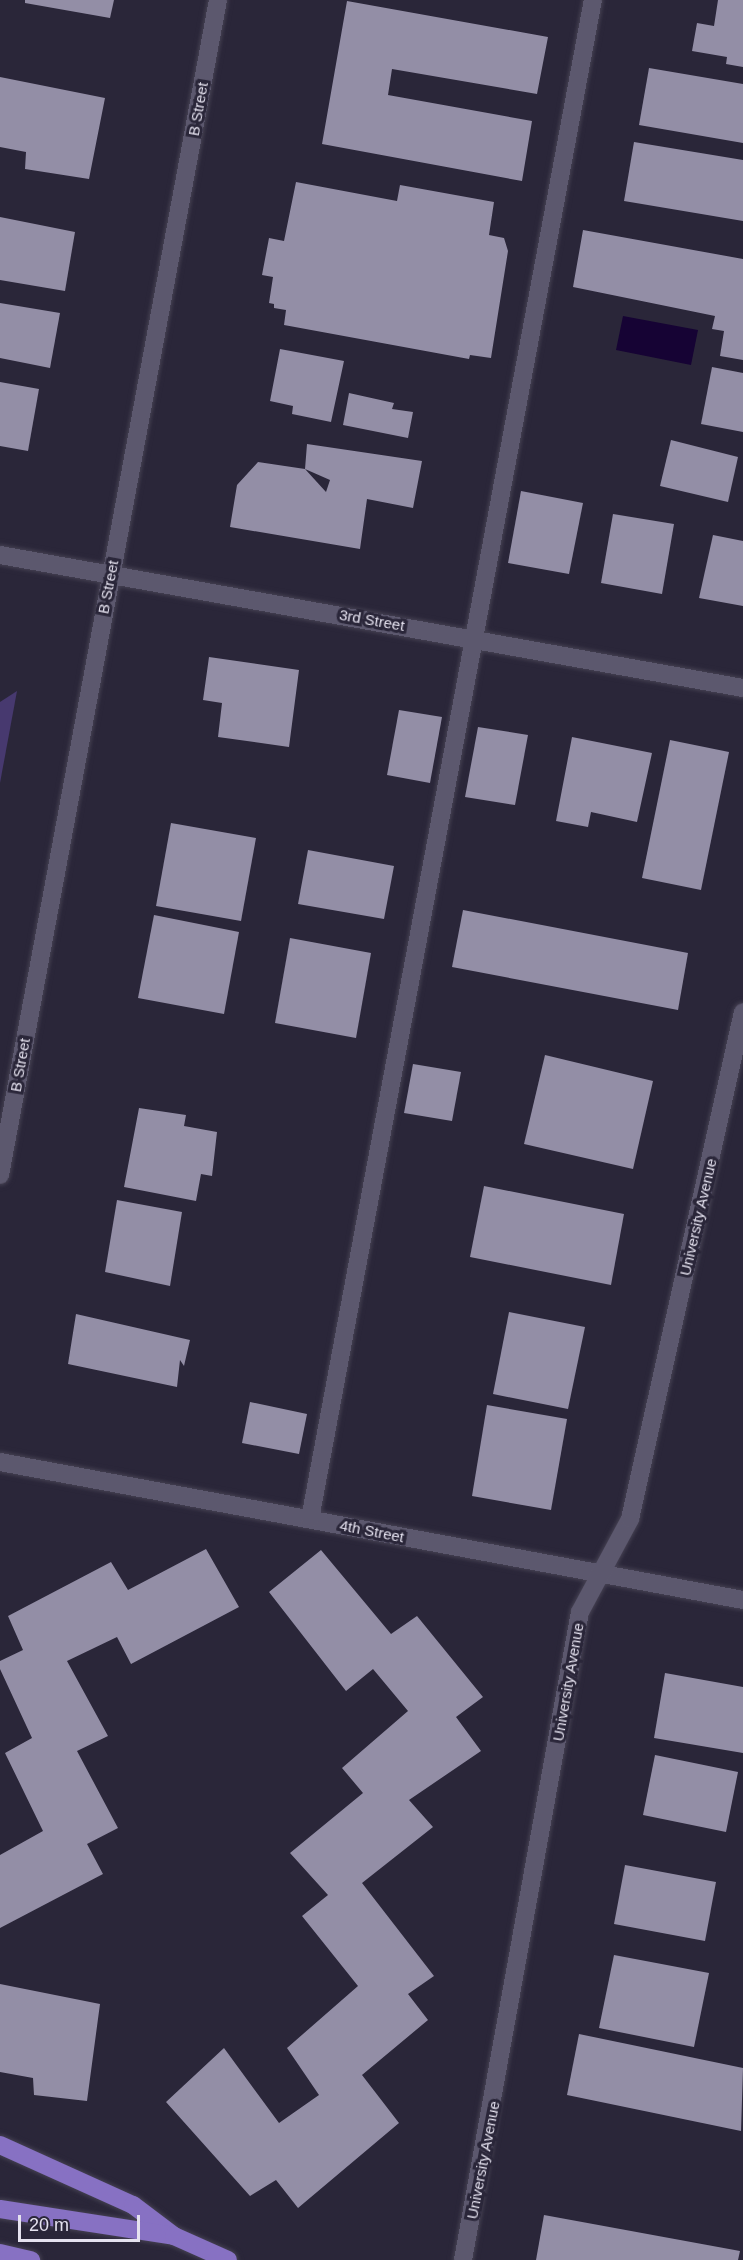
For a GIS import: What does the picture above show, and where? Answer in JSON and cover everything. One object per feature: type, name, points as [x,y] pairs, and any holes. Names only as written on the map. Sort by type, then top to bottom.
[{"type":"main road","points":[[0,2145],[133,2205],[174,2236],[228,2260]]},
{"type":"main road","points":[[0,2209],[174,2236]]},
{"type":"main road","points":[[0,2253],[31,2260]]},
{"type":"street","name":"B Street","points":[[0,1174],[218,0]]},
{"type":"street","points":[[310,1519],[593,0]]},
{"type":"street","name":"3rd Street","points":[[0,555],[474,638],[743,688]]},
{"type":"street","name":"University Avenue","points":[[463,2260],[580,1612],[598,1574],[630,1519],[743,1012]]},
{"type":"street","name":"4th Street","points":[[0,1462],[743,1600]]},
{"type":"shaded area","points":[[623,316],[698,330],[691,365],[616,350]]},
{"type":"shaded area","points":[[17,691],[0,783],[0,702]]},
{"type":"building","points":[[25,0],[114,0],[110,18],[25,3]]},
{"type":"building","points":[[718,0],[743,0],[743,67],[726,64],[727,57],[692,51],[697,23],[714,26]]},
{"type":"building","points":[[347,1],[548,37],[537,94],[392,69],[388,95],[532,121],[522,181],[322,144]]},
{"type":"building","points":[[649,68],[743,84],[743,143],[639,125]]},
{"type":"building","points":[[0,77],[105,98],[89,179],[25,169],[26,152],[0,147]]},
{"type":"building","points":[[634,142],[743,160],[743,221],[624,201]]},
{"type":"building","points":[[296,182],[397,201],[400,185],[494,202],[489,235],[504,238],[508,251],[491,358],[470,355],[469,359],[284,325],[286,310],[274,308],[274,304],[269,303],[273,277],[262,275],[269,238],[284,241]]},
{"type":"building","points":[[0,217],[75,232],[65,291],[0,280]]},
{"type":"building","points":[[583,230],[743,259],[743,360],[720,356],[724,331],[712,329],[715,316],[573,287]]},
{"type":"building","points":[[0,303],[60,313],[50,368],[0,358]]},
{"type":"building","points":[[280,349],[344,361],[331,422],[292,414],[293,406],[270,401]]},
{"type":"building","points":[[712,367],[743,373],[743,432],[701,424]]},
{"type":"building","points":[[0,382],[39,389],[28,451],[0,446]]},
{"type":"building","points":[[349,393],[394,403],[392,409],[413,412],[408,438],[343,425]]},
{"type":"building","points":[[671,440],[738,457],[728,502],[660,486]]},
{"type":"building","points":[[307,444],[422,461],[413,508],[367,499],[360,549],[230,527],[237,485],[258,462],[305,469]],"holes":[[[305,469],[330,480],[326,492]]]},
{"type":"building","points":[[521,491],[583,503],[569,574],[508,563]]},
{"type":"building","points":[[613,514],[674,524],[662,594],[601,583]]},
{"type":"building","points":[[713,535],[743,541],[743,606],[699,598]]},
{"type":"building","points":[[209,657],[299,670],[289,747],[218,737],[222,703],[203,700]]},
{"type":"building","points":[[399,710],[442,717],[430,783],[387,775]]},
{"type":"building","points":[[478,727],[528,735],[515,805],[465,797]]},
{"type":"building","points":[[572,737],[652,753],[637,822],[591,812],[588,827],[556,821]]},
{"type":"building","points":[[670,740],[729,752],[701,890],[642,878]]},
{"type":"building","points":[[171,823],[256,838],[241,921],[156,906]]},
{"type":"building","points":[[308,850],[394,866],[384,919],[298,904]]},
{"type":"building","points":[[463,910],[688,953],[678,1010],[452,967]]},
{"type":"building","points":[[154,915],[239,932],[224,1014],[138,998]]},
{"type":"building","points":[[290,938],[371,953],[356,1038],[275,1023]]},
{"type":"building","points":[[545,1055],[653,1081],[633,1169],[524,1144]]},
{"type":"building","points":[[413,1064],[461,1072],[452,1121],[404,1113]]},
{"type":"building","points":[[139,1108],[186,1115],[184,1126],[217,1132],[212,1176],[201,1174],[196,1201],[124,1187]]},
{"type":"building","points":[[484,1186],[624,1214],[611,1285],[470,1257]]},
{"type":"building","points":[[117,1200],[182,1212],[170,1286],[105,1272]]},
{"type":"building","points":[[509,1312],[585,1327],[568,1409],[493,1394]]},
{"type":"building","points":[[76,1314],[190,1340],[184,1366],[180,1360],[177,1387],[68,1364]]},
{"type":"building","points":[[250,1402],[307,1414],[299,1454],[242,1443]]},
{"type":"building","points":[[487,1405],[567,1419],[551,1510],[472,1496]]},
{"type":"building","points":[[206,1549],[239,1607],[131,1664],[117,1637],[67,1661],[108,1736],[77,1751],[118,1828],[87,1844],[103,1874],[0,1928],[0,1855],[43,1831],[5,1753],[32,1738],[0,1669],[0,1661],[23,1650],[8,1616],[111,1562],[128,1590]]},
{"type":"building","points":[[321,1550],[391,1634],[417,1616],[483,1697],[456,1717],[481,1751],[409,1800],[433,1827],[362,1883],[434,1976],[408,1994],[428,2020],[362,2075],[399,2123],[298,2208],[276,2180],[250,2196],[166,2102],[224,2048],[279,2123],[319,2095],[287,2048],[358,1986],[302,1916],[328,1895],[290,1853],[363,1793],[342,1768],[408,1711],[373,1669],[346,1691],[269,1592]]},
{"type":"building","points":[[665,1673],[743,1687],[743,1753],[654,1738]]},
{"type":"building","points":[[655,1755],[738,1772],[726,1832],[643,1815]]},
{"type":"building","points":[[625,1865],[716,1882],[705,1941],[614,1924]]},
{"type":"building","points":[[614,1955],[709,1973],[694,2047],[599,2028]]},
{"type":"building","points":[[0,1984],[100,2004],[87,2101],[34,2095],[33,2078],[0,2072]]},
{"type":"building","points":[[579,2034],[743,2068],[741,2131],[567,2095]]},
{"type":"building","points":[[544,2215],[740,2251],[738,2260],[536,2260]]}]
